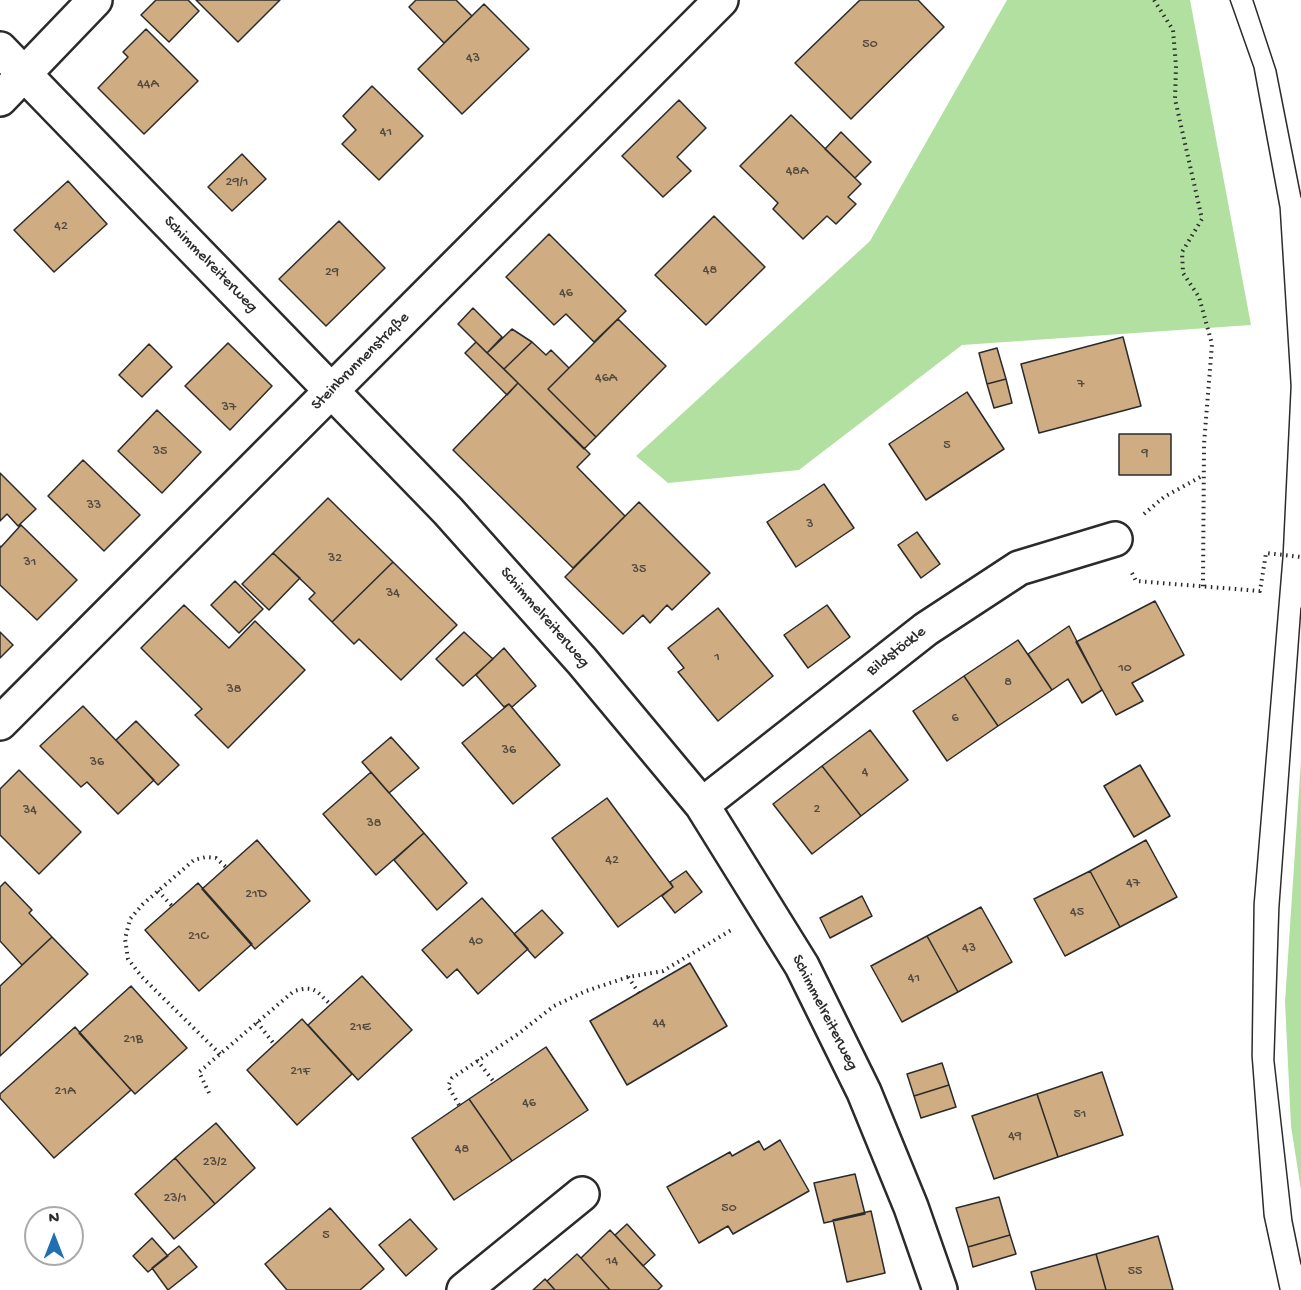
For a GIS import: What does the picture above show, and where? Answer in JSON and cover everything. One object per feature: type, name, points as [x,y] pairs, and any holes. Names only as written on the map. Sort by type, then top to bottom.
[{"type":"street","points":[[0,99],[94,0]]},
{"type":"street","name":"Steinbrunnenstraße","points":[[0,723],[721,0]]},
{"type":"street","name":"Schimmelreiterweg","points":[[0,49],[456,520],[582,661],[702,805],[802,966],[864,1092],[911,1207],[940,1290]]},
{"type":"street","name":"Bildstöckle","points":[[702,805],[926,628],[1019,568],[1115,539]]},
{"type":"street","points":[[464,1290],[582,1194]]},
{"type":"path","points":[[1154,0],[1173,30],[1176,66],[1175,99],[1202,219],[1182,252],[1184,273],[1198,297],[1212,344],[1204,444],[1203,586]]},
{"type":"path","points":[[1164,497],[1204,475]]},
{"type":"path","points":[[1115,539],[1136,581],[1260,591],[1266,554],[1301,557]]},
{"type":"path","points":[[220,1054],[142,977],[128,959],[125,939],[130,919],[194,860],[206,857],[216,858],[227,868]]},
{"type":"path","points":[[158,891],[172,906]]},
{"type":"path","points":[[459,1105],[448,1086],[452,1078],[518,1034],[554,1006],[586,991],[628,977],[663,971],[767,909]]},
{"type":"path","points":[[628,977],[639,993]]},
{"type":"path","points":[[209,1093],[199,1072],[294,991],[305,988],[314,989],[330,1004]]},
{"type":"path","points":[[257,1022],[274,1044]]},
{"type":"path","points":[[477,1060],[494,1082]]},
{"type":"green space","points":[[1007,0],[1190,0],[1251,325],[962,345],[799,470],[668,483],[636,456],[870,241]]},
{"type":"green space","points":[[1301,760],[1301,1190],[1291,1126],[1285,1002]]},
{"type":"building","points":[[156,0],[188,0],[199,11],[169,42],[141,15]]},
{"type":"building","points":[[196,0],[280,0],[238,42]]},
{"type":"building","points":[[416,0],[456,0],[472,16],[444,43],[409,7]]},
{"type":"building","points":[[860,0],[918,0],[944,27],[851,119],[795,63]]},
{"type":"building","points":[[484,4],[529,49],[462,114],[418,69]]},
{"type":"building","points":[[146,29],[198,81],[144,134],[98,88],[128,57],[123,52]]},
{"type":"building","points":[[372,86],[423,136],[379,180],[342,144],[356,130],[343,116]]},
{"type":"building","points":[[679,100],[706,128],[677,157],[691,171],[663,197],[622,156]]},
{"type":"building","points":[[791,115],[861,184],[848,197],[856,204],[836,224],[827,216],[803,239],[773,209],[778,203],[740,166]]},
{"type":"building","points":[[841,132],[871,162],[855,178],[825,149]]},
{"type":"building","points":[[242,154],[266,179],[232,211],[208,187]]},
{"type":"building","points":[[68,181],[107,224],[54,272],[14,230]]},
{"type":"building","points":[[714,216],[765,267],[706,325],[655,275]]},
{"type":"building","points":[[339,221],[385,268],[326,326],[279,279]]},
{"type":"building","points":[[549,234],[626,311],[594,342],[566,314],[554,325],[506,277]]},
{"type":"building","points":[[473,308],[502,337],[487,353],[458,324]]},
{"type":"building","points":[[618,319],[666,366],[596,437],[548,389]]},
{"type":"building","points":[[512,329],[532,342],[504,369],[487,353]]},
{"type":"building","points":[[1123,337],[1141,406],[1039,433],[1021,364]]},
{"type":"building","points":[[476,342],[518,383],[507,395],[465,353]]},
{"type":"building","points":[[532,342],[546,355],[551,350],[569,368],[548,389],[596,437],[584,449],[504,369]]},
{"type":"building","points":[[228,343],[272,386],[230,430],[185,386]]},
{"type":"building","points":[[149,344],[172,367],[142,397],[119,375]]},
{"type":"building","points":[[997,348],[1006,379],[987,384],[979,353]]},
{"type":"building","points":[[1006,379],[1012,403],[994,408],[987,384]]},
{"type":"building","points":[[518,383],[590,454],[577,467],[625,516],[573,568],[453,450]]},
{"type":"building","points":[[967,392],[1004,449],[926,500],[889,444]]},
{"type":"building","points":[[157,410],[201,452],[162,493],[118,451]]},
{"type":"building","points":[[1119,434],[1171,434],[1171,475],[1119,475]]},
{"type":"building","points":[[83,460],[140,515],[104,551],[48,496]]},
{"type":"building","points":[[0,473],[36,509],[18,526],[7,514],[0,521]]},
{"type":"building","points":[[824,484],[854,528],[796,567],[767,522]]},
{"type":"building","points":[[328,498],[393,562],[332,622],[309,599],[315,593],[273,553]]},
{"type":"building","points":[[639,502],[710,573],[672,610],[667,605],[650,623],[643,615],[623,634],[565,577]]},
{"type":"building","points":[[21,525],[77,580],[37,620],[0,585],[0,546]]},
{"type":"building","points":[[917,532],[940,564],[921,578],[898,545]]},
{"type":"building","points":[[273,553],[300,578],[269,610],[242,584]]},
{"type":"building","points":[[393,562],[457,625],[401,680],[359,639],[354,644],[332,622]]},
{"type":"building","points":[[235,581],[263,609],[239,633],[211,605]]},
{"type":"building","points":[[1155,601],[1184,655],[1132,683],[1143,701],[1116,715],[1076,642]]},
{"type":"building","points":[[184,605],[229,648],[255,621],[305,670],[228,748],[195,715],[202,709],[141,648]]},
{"type":"building","points":[[827,605],[850,637],[808,668],[784,635]]},
{"type":"building","points":[[718,608],[773,676],[718,721],[678,672],[684,668],[668,648]]},
{"type":"building","points":[[1069,626],[1102,690],[1082,703],[1068,679],[1052,690],[1028,654]]},
{"type":"building","points":[[0,632],[13,645],[0,658]]},
{"type":"building","points":[[464,632],[493,659],[463,686],[436,659]]},
{"type":"building","points":[[1018,640],[1052,690],[998,726],[964,676]]},
{"type":"building","points":[[504,648],[536,686],[512,707],[509,704],[504,707],[476,675]]},
{"type":"building","points":[[964,676],[998,726],[947,761],[913,711]]},
{"type":"building","points":[[509,704],[560,765],[513,804],[462,743]]},
{"type":"building","points":[[83,706],[154,780],[118,814],[87,782],[81,787],[40,746]]},
{"type":"building","points":[[136,721],[179,765],[158,785],[116,740]]},
{"type":"building","points":[[870,730],[908,780],[861,816],[822,766]]},
{"type":"building","points":[[391,737],[419,768],[389,793],[362,762]]},
{"type":"building","points":[[1140,765],[1170,816],[1134,837],[1104,786]]},
{"type":"building","points":[[822,766],[861,816],[812,854],[773,804]]},
{"type":"building","points":[[19,770],[81,832],[39,874],[0,835],[0,789]]},
{"type":"building","points":[[371,772],[424,833],[376,875],[323,814]]},
{"type":"building","points":[[607,798],[673,887],[618,927],[552,838]]},
{"type":"building","points":[[424,833],[467,883],[437,910],[394,860]]},
{"type":"building","points":[[257,840],[310,901],[255,949],[202,889]]},
{"type":"building","points":[[1146,840],[1177,897],[1120,927],[1090,871]]},
{"type":"building","points":[[686,871],[702,892],[675,913],[662,896],[673,887],[670,882]]},
{"type":"building","points":[[1090,871],[1120,927],[1065,956],[1034,899]]},
{"type":"building","points":[[5,882],[32,910],[29,913],[52,937],[22,965],[0,941],[0,887]]},
{"type":"building","points":[[198,883],[252,944],[199,991],[145,930]]},
{"type":"building","points":[[862,896],[872,916],[830,938],[820,918]]},
{"type":"building","points":[[482,898],[528,949],[478,994],[457,969],[447,978],[422,950]]},
{"type":"building","points":[[981,907],[1012,962],[958,992],[927,936]]},
{"type":"building","points":[[542,910],[563,933],[535,958],[514,934]]},
{"type":"building","points":[[927,936],[958,992],[902,1022],[871,966]]},
{"type":"building","points":[[52,937],[88,974],[0,1056],[0,986]]},
{"type":"building","points":[[690,963],[727,1026],[627,1085],[590,1021]]},
{"type":"building","points":[[362,976],[412,1030],[358,1080],[308,1025]]},
{"type":"building","points":[[131,986],[187,1048],[135,1094],[79,1033]]},
{"type":"building","points":[[302,1019],[352,1074],[297,1125],[247,1070]]},
{"type":"building","points":[[75,1027],[131,1090],[54,1158],[0,1098],[0,1094]]},
{"type":"building","points":[[546,1047],[588,1110],[512,1161],[469,1099]]},
{"type":"building","points":[[942,1063],[949,1085],[914,1096],[907,1074]]},
{"type":"building","points":[[1102,1072],[1123,1135],[1058,1157],[1037,1094]]},
{"type":"building","points":[[949,1085],[956,1107],[921,1118],[914,1096]]},
{"type":"building","points":[[1037,1094],[1058,1157],[994,1179],[972,1116]]},
{"type":"building","points":[[469,1099],[512,1161],[454,1200],[412,1138]]},
{"type":"building","points":[[216,1123],[255,1168],[215,1204],[175,1158]]},
{"type":"building","points":[[780,1140],[809,1191],[733,1234],[728,1226],[699,1243],[667,1187],[730,1152],[732,1156],[759,1141],[764,1150]]},
{"type":"building","points":[[175,1158],[215,1204],[174,1239],[135,1194]]},
{"type":"building","points":[[855,1174],[865,1214],[824,1223],[814,1183]]},
{"type":"building","points":[[999,1197],[1010,1235],[968,1247],[956,1208]]},
{"type":"building","points":[[330,1208],[384,1269],[360,1290],[287,1290],[265,1264]]},
{"type":"building","points":[[871,1211],[885,1273],[847,1282],[833,1220]]},
{"type":"building","points":[[410,1219],[437,1249],[406,1276],[379,1245]]},
{"type":"building","points":[[627,1224],[655,1255],[643,1266],[615,1235]]},
{"type":"building","points":[[610,1230],[662,1286],[658,1290],[610,1290],[581,1258]]},
{"type":"building","points":[[1010,1235],[1016,1254],[973,1267],[968,1247]]},
{"type":"building","points":[[1158,1236],[1173,1290],[1106,1290],[1096,1254]]},
{"type":"building","points":[[152,1238],[168,1256],[148,1272],[133,1256]]},
{"type":"building","points":[[179,1246],[197,1267],[168,1290],[152,1268]]},
{"type":"building","points":[[577,1254],[610,1290],[555,1290],[547,1281]]},
{"type":"building","points":[[1096,1254],[1106,1290],[1036,1290],[1031,1272]]},
{"type":"building","points":[[545,1279],[555,1290],[533,1290]]},
{"type":"tram line","points":[[1230,0],[1254,68],[1280,208],[1291,386],[1283,555],[1254,904],[1252,1056],[1264,1216],[1280,1290]]},
{"type":"tram line","points":[[1253,0],[1276,70],[1301,197]]},
{"type":"tram line","points":[[1301,608],[1279,908],[1274,1060],[1292,1220],[1301,1264]]}]
